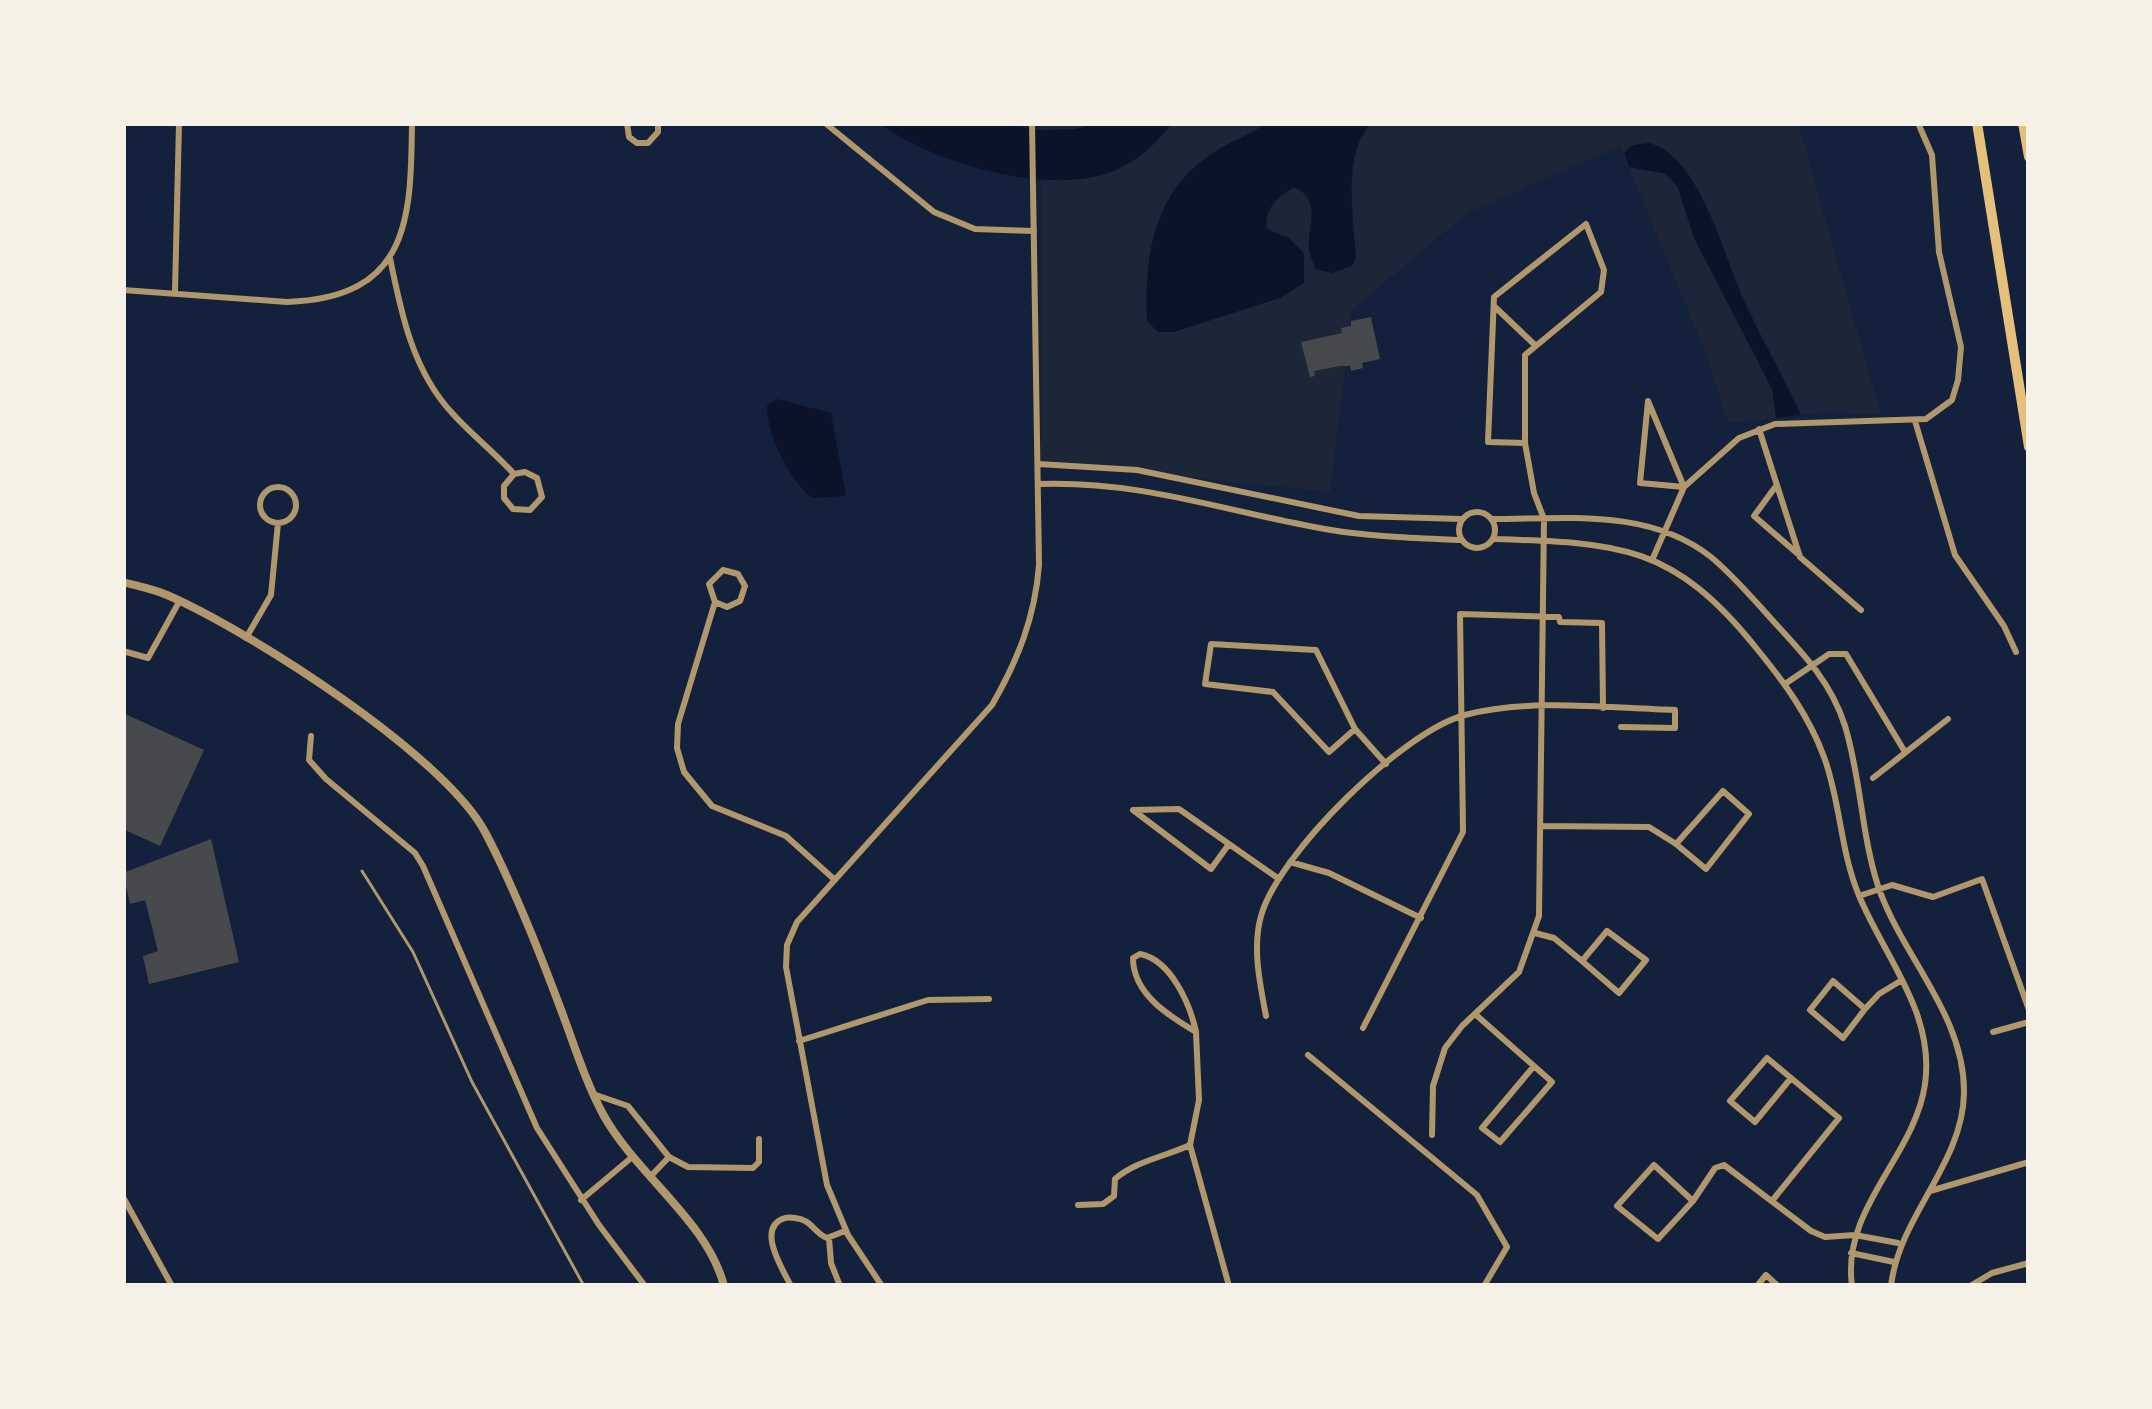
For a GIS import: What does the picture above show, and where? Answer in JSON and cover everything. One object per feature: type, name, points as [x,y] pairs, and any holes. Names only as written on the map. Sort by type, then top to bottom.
[{"type":"highway","points":[[1977,123],[2029,447]]},
{"type":"highway","points":[[2023,123],[2029,157]]},
{"type":"street","points":[[175,291],[179,123]]},
{"type":"street","points":[[123,290],[312,301],[352,288],[390,258],[411,201],[412,123]]},
{"type":"street","points":[[627,123],[629,136],[648,143],[656,138],[658,123]]},
{"type":"street","points":[[825,123],[934,212],[975,229],[1034,230]]},
{"type":"street","points":[[882,1286],[846,1231],[824,1173],[786,967],[787,945],[797,922],[974,729],[1007,679],[1027,636],[1036,597],[1038,484],[1032,123]]},
{"type":"street","points":[[1653,559],[1684,487],[1722,449],[1759,429],[1809,422],[1915,421],[1936,415],[1952,400],[1961,347],[1940,252],[1932,155],[1918,123]]},
{"type":"street","points":[[1432,1135],[1433,1086],[1439,1063],[1453,1036],[1520,971],[1535,933],[1541,898],[1544,519],[1525,443],[1525,355],[1601,292],[1604,270],[1586,224],[1494,297],[1488,442],[1525,443]]},
{"type":"street","points":[[390,258],[410,344],[432,386],[453,414],[514,474],[530,473],[540,483],[542,496],[530,510],[513,509],[504,498],[504,486],[514,474]]},
{"type":"street","points":[[1494,306],[1536,346]]},
{"type":"street","points":[[1648,401],[1657,423],[1684,487],[1640,483],[1648,401]]},
{"type":"street","points":[[1915,421],[1954,555],[2004,626],[2016,652]]},
{"type":"street","points":[[1759,429],[1800,557]]},
{"type":"street","points":[[1038,464],[1137,470],[1359,516],[1461,519],[1477,511],[1492,519],[1619,520],[1666,531],[1725,570],[1813,664],[1843,721],[1852,750],[1861,824],[1879,888],[1950,1025],[1963,1065],[1959,1126],[1900,1243],[1892,1286]]},
{"type":"street","points":[[1038,484],[1128,486],[1330,530],[1460,539],[1476,549],[1493,539],[1602,544],[1653,559],[1687,577],[1715,600],[1785,684],[1808,720],[1824,758],[1844,852],[1859,896],[1924,1031],[1925,1084],[1915,1118],[1855,1235],[1852,1286]]},
{"type":"street","points":[[1777,485],[1754,516],[1861,610]]},
{"type":"street","points":[[273,488],[290,492],[296,505],[289,520],[278,523],[266,519],[260,509],[262,496],[273,488]]},
{"type":"street","points":[[1460,539],[1461,519]]},
{"type":"street","points":[[1492,519],[1493,539]]},
{"type":"street","points":[[246,638],[271,595],[278,523]]},
{"type":"street","points":[[715,602],[727,607],[740,601],[745,586],[738,574],[723,570],[712,577],[708,590],[715,602],[678,724],[677,748],[684,772],[712,806],[786,836],[835,880]]},
{"type":"street","points":[[123,582],[179,602],[260,644],[402,745],[458,794],[477,818],[510,885],[592,1094],[631,1158],[701,1236],[724,1286]]},
{"type":"street","points":[[123,651],[148,658],[179,602]]},
{"type":"street","points":[[1363,1028],[1463,832],[1460,614],[1543,615],[1559,617],[1560,622],[1602,623],[1603,708]]},
{"type":"street","points":[[1355,729],[1329,752],[1273,692],[1205,684],[1211,644],[1316,650],[1355,729],[1386,764]]},
{"type":"street","points":[[1785,684],[1828,653],[1846,654],[1905,752]]},
{"type":"street","points":[[1266,1016],[1258,932],[1264,908],[1316,829],[1386,764],[1421,736],[1462,716],[1543,706],[1675,710],[1676,728],[1621,727]]},
{"type":"street","points":[[1873,778],[1948,719]]},
{"type":"street","points":[[311,736],[309,760],[415,853],[423,866],[537,1128],[581,1200],[645,1286]]},
{"type":"street","points":[[1542,826],[1649,827],[1706,869],[1749,814],[1723,791],[1676,844]]},
{"type":"street","points":[[1228,844],[1211,869],[1133,810],[1179,809],[1280,879]]},
{"type":"street","points":[[1290,862],[1329,873],[1421,918]]},
{"type":"street","points":[[1859,896],[1903,886],[1933,897],[1982,879],[2029,1010]]},
{"type":"street","points":[[1535,933],[1554,938],[1619,993],[1646,960],[1607,931],[1582,961]]},
{"type":"street","points":[[1196,1032],[1154,1003],[1138,982],[1133,958],[1150,956],[1188,1004],[1196,1032],[1199,1100],[1190,1144],[1228,1286]]},
{"type":"street","points":[[1865,1009],[1833,981],[1810,1010],[1843,1038],[1879,994],[1902,980]]},
{"type":"street","points":[[800,1041],[928,1000],[988,999]]},
{"type":"street","points":[[1475,1014],[1534,1066],[1552,1082],[1500,1142],[1482,1128],[1534,1066]]},
{"type":"street","points":[[1993,1032],[2029,1022]]},
{"type":"street","points":[[1308,1055],[1478,1195],[1507,1246],[1484,1286]]},
{"type":"street","points":[[1772,1201],[1839,1118],[1791,1078],[1767,1058],[1730,1100],[1755,1122],[1791,1078]]},
{"type":"street","points":[[592,1094],[628,1106],[670,1157],[688,1167],[752,1168],[759,1162],[759,1139]]},
{"type":"street","points":[[1078,1205],[1103,1204],[1114,1196],[1115,1180],[1131,1166],[1156,1162],[1190,1144]]},
{"type":"street","points":[[648,1178],[670,1157]]},
{"type":"street","points":[[581,1200],[631,1158]]},
{"type":"street","points":[[1927,1192],[2029,1162]]},
{"type":"street","points":[[1693,1201],[1654,1165],[1617,1206],[1658,1240],[1693,1201],[1715,1168],[1724,1165],[1811,1231],[1825,1237],[1855,1235],[1900,1243]]},
{"type":"street","points":[[123,1197],[172,1286]]},
{"type":"street","points":[[790,1286],[772,1243],[774,1226],[794,1218],[829,1238],[846,1231]]},
{"type":"street","points":[[829,1238],[831,1263],[840,1286]]},
{"type":"street","points":[[1851,1253],[1894,1262]]},
{"type":"street","points":[[1970,1286],[1992,1273],[2029,1263]]},
{"type":"street","points":[[1756,1286],[1766,1275],[1778,1286]]},
{"type":"lane","points":[[362,871],[413,952],[472,1082],[584,1286]]},
{"type":"shaded area","points":[[879,123],[994,123],[1042,130],[1097,123],[1172,123],[1125,166],[1079,179],[1050,180],[956,162]]},
{"type":"shaded area","points":[[1041,123],[1798,123],[1881,415],[1830,412],[1728,423],[1707,356],[1620,146],[1467,213],[1352,310],[1330,492],[1041,462]]},
{"type":"shaded area","points":[[1267,123],[1373,123],[1363,135],[1353,167],[1356,258],[1352,266],[1332,273],[1315,269],[1309,249],[1311,206],[1294,187],[1273,204],[1267,229],[1289,238],[1304,253],[1304,283],[1280,298],[1174,332],[1158,332],[1147,321],[1148,274],[1164,208],[1191,170]]},
{"type":"shaded area","points":[[1649,143],[1667,152],[1696,186],[1750,313],[1801,415],[1776,418],[1772,389],[1694,238],[1678,188],[1666,174],[1629,167],[1624,153],[1633,145]]},
{"type":"shaded area","points":[[777,399],[831,413],[846,496],[812,498],[795,480],[771,430],[767,406]]},
{"type":"building","points":[[1371,317],[1380,359],[1351,371],[1350,366],[1340,366],[1314,371],[1315,376],[1310,377],[1301,342],[1342,333],[1341,328],[1351,326],[1351,321]]},
{"type":"building","points":[[123,713],[204,750],[160,846],[123,829]]},
{"type":"building","points":[[211,839],[239,962],[149,984],[143,956],[158,951],[145,900],[130,904],[123,873]]}]
